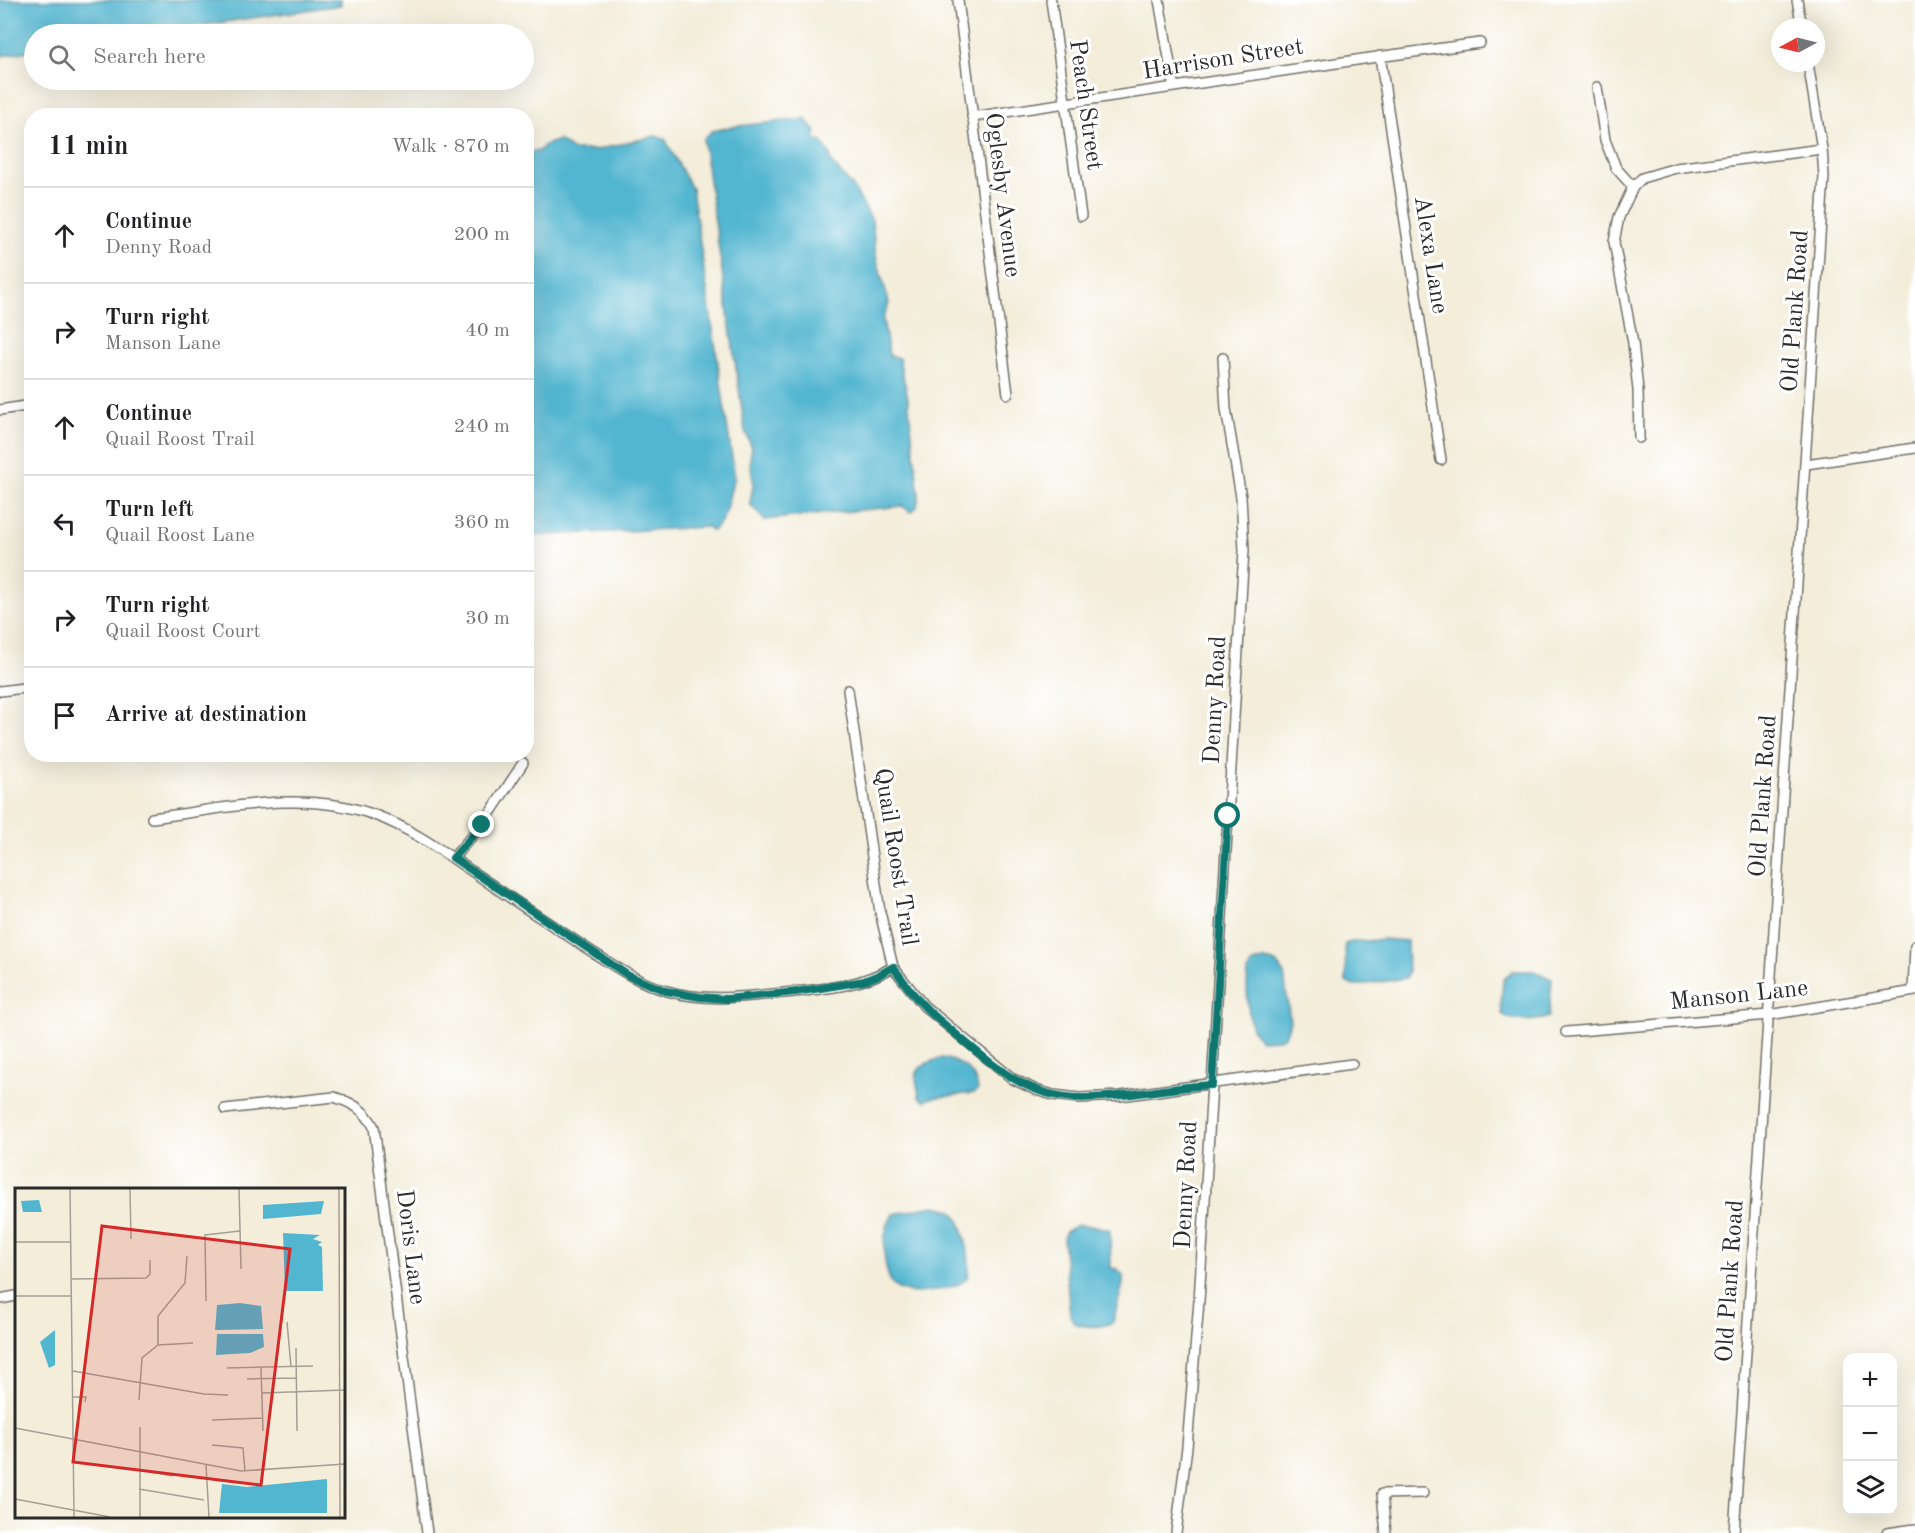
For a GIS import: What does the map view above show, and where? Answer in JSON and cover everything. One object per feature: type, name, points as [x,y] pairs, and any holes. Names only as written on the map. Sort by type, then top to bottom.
[{"type":"street","name":"Oglesby Avenue","points":[[958,0],[1008,394]]},
{"type":"street","name":"Peach Street","points":[[1051,0],[1081,216]]},
{"type":"street","points":[[1159,0],[1174,87]]},
{"type":"street","points":[[1797,0],[1800,18]]},
{"type":"street","name":"Harrison Street","points":[[972,117],[1480,43]]},
{"type":"street","name":"Alexa Lane","points":[[1380,56],[1441,460]]},
{"type":"street","name":"Old Plank Road","points":[[1734,1533],[1824,176],[1809,72]]},
{"type":"street","points":[[1597,87],[1605,140],[1616,168],[1633,187]]},
{"type":"street","points":[[1639,438],[1638,390],[1633,343],[1614,242],[1619,217],[1633,187],[1642,178],[1676,168],[1822,149]]},
{"type":"street","name":"Denny Road","points":[[1176,1533],[1187,1447],[1197,1333],[1244,550],[1241,497],[1226,409],[1223,358]]},
{"type":"street","points":[[0,410],[24,406]]},
{"type":"street","points":[[1806,464],[1910,449]]},
{"type":"street","points":[[0,691],[24,688]]},
{"type":"street","name":"Quail Roost Trail","points":[[848,690],[880,912],[893,967],[924,1006],[1012,1079],[1053,1095],[1081,1098],[1121,1096],[1212,1085]]},
{"type":"street","points":[[453,858],[485,821],[523,763]]},
{"type":"street","points":[[152,818],[280,802],[322,803],[350,808],[387,820],[453,858],[629,976],[666,991],[726,999],[796,992],[864,981],[893,967]]},
{"type":"street","points":[[1914,991],[1915,946]]},
{"type":"street","name":"Manson Lane","points":[[1566,1032],[1769,1015],[1914,991]]},
{"type":"street","points":[[1212,1085],[1352,1064]]},
{"type":"street","name":"Doris Lane","points":[[225,1109],[334,1097],[348,1101],[362,1110],[374,1127],[427,1533]]},
{"type":"street","points":[[0,1299],[15,1296]]},
{"type":"street","points":[[1386,1533],[1382,1494],[1423,1493]]},
{"type":"street","points":[[1887,1533],[1915,1529]]},
{"type":"water","points":[[0,0],[341,0],[341,5],[211,24],[24,24],[24,52],[0,56]]},
{"type":"water","points":[[805,119],[816,132],[814,139],[821,141],[830,154],[831,162],[853,187],[872,220],[876,256],[889,303],[883,319],[889,355],[899,358],[908,398],[919,495],[917,507],[911,512],[902,506],[764,520],[750,504],[753,484],[750,463],[752,448],[745,431],[703,139],[712,131],[737,126]]},
{"type":"water","points":[[655,136],[665,139],[692,189],[735,478],[725,514],[712,531],[708,527],[534,536],[534,151],[559,140],[572,150],[596,150]]},
{"type":"water","points":[[1383,939],[1407,941],[1408,973],[1406,978],[1353,986],[1346,982],[1345,944]]},
{"type":"water","points":[[1264,960],[1276,964],[1284,973],[1290,1022],[1285,1036],[1279,1039],[1261,1040],[1253,1031],[1250,1020],[1247,994],[1249,969],[1257,961]]},
{"type":"water","points":[[1512,971],[1534,971],[1552,979],[1549,1017],[1524,1021],[1502,1014],[1503,980]]},
{"type":"water","points":[[942,1058],[966,1068],[974,1077],[978,1090],[974,1093],[931,1098],[925,1101],[919,1097],[917,1073],[926,1064]]},
{"type":"water","points":[[934,1206],[946,1208],[957,1216],[964,1233],[968,1253],[968,1278],[956,1285],[920,1293],[897,1288],[889,1278],[885,1261],[884,1244],[888,1225],[893,1214]]},
{"type":"water","points":[[1077,1225],[1110,1230],[1111,1268],[1117,1269],[1123,1275],[1123,1284],[1113,1322],[1108,1324],[1094,1326],[1074,1323],[1070,1315],[1063,1238],[1066,1231]]},
{"type":"route","points":[[482,825],[453,858],[629,976],[666,991],[726,999],[846,985],[864,981],[893,967],[924,1006],[1012,1079],[1053,1095],[1081,1098],[1121,1096],[1212,1085],[1228,816]]}]
